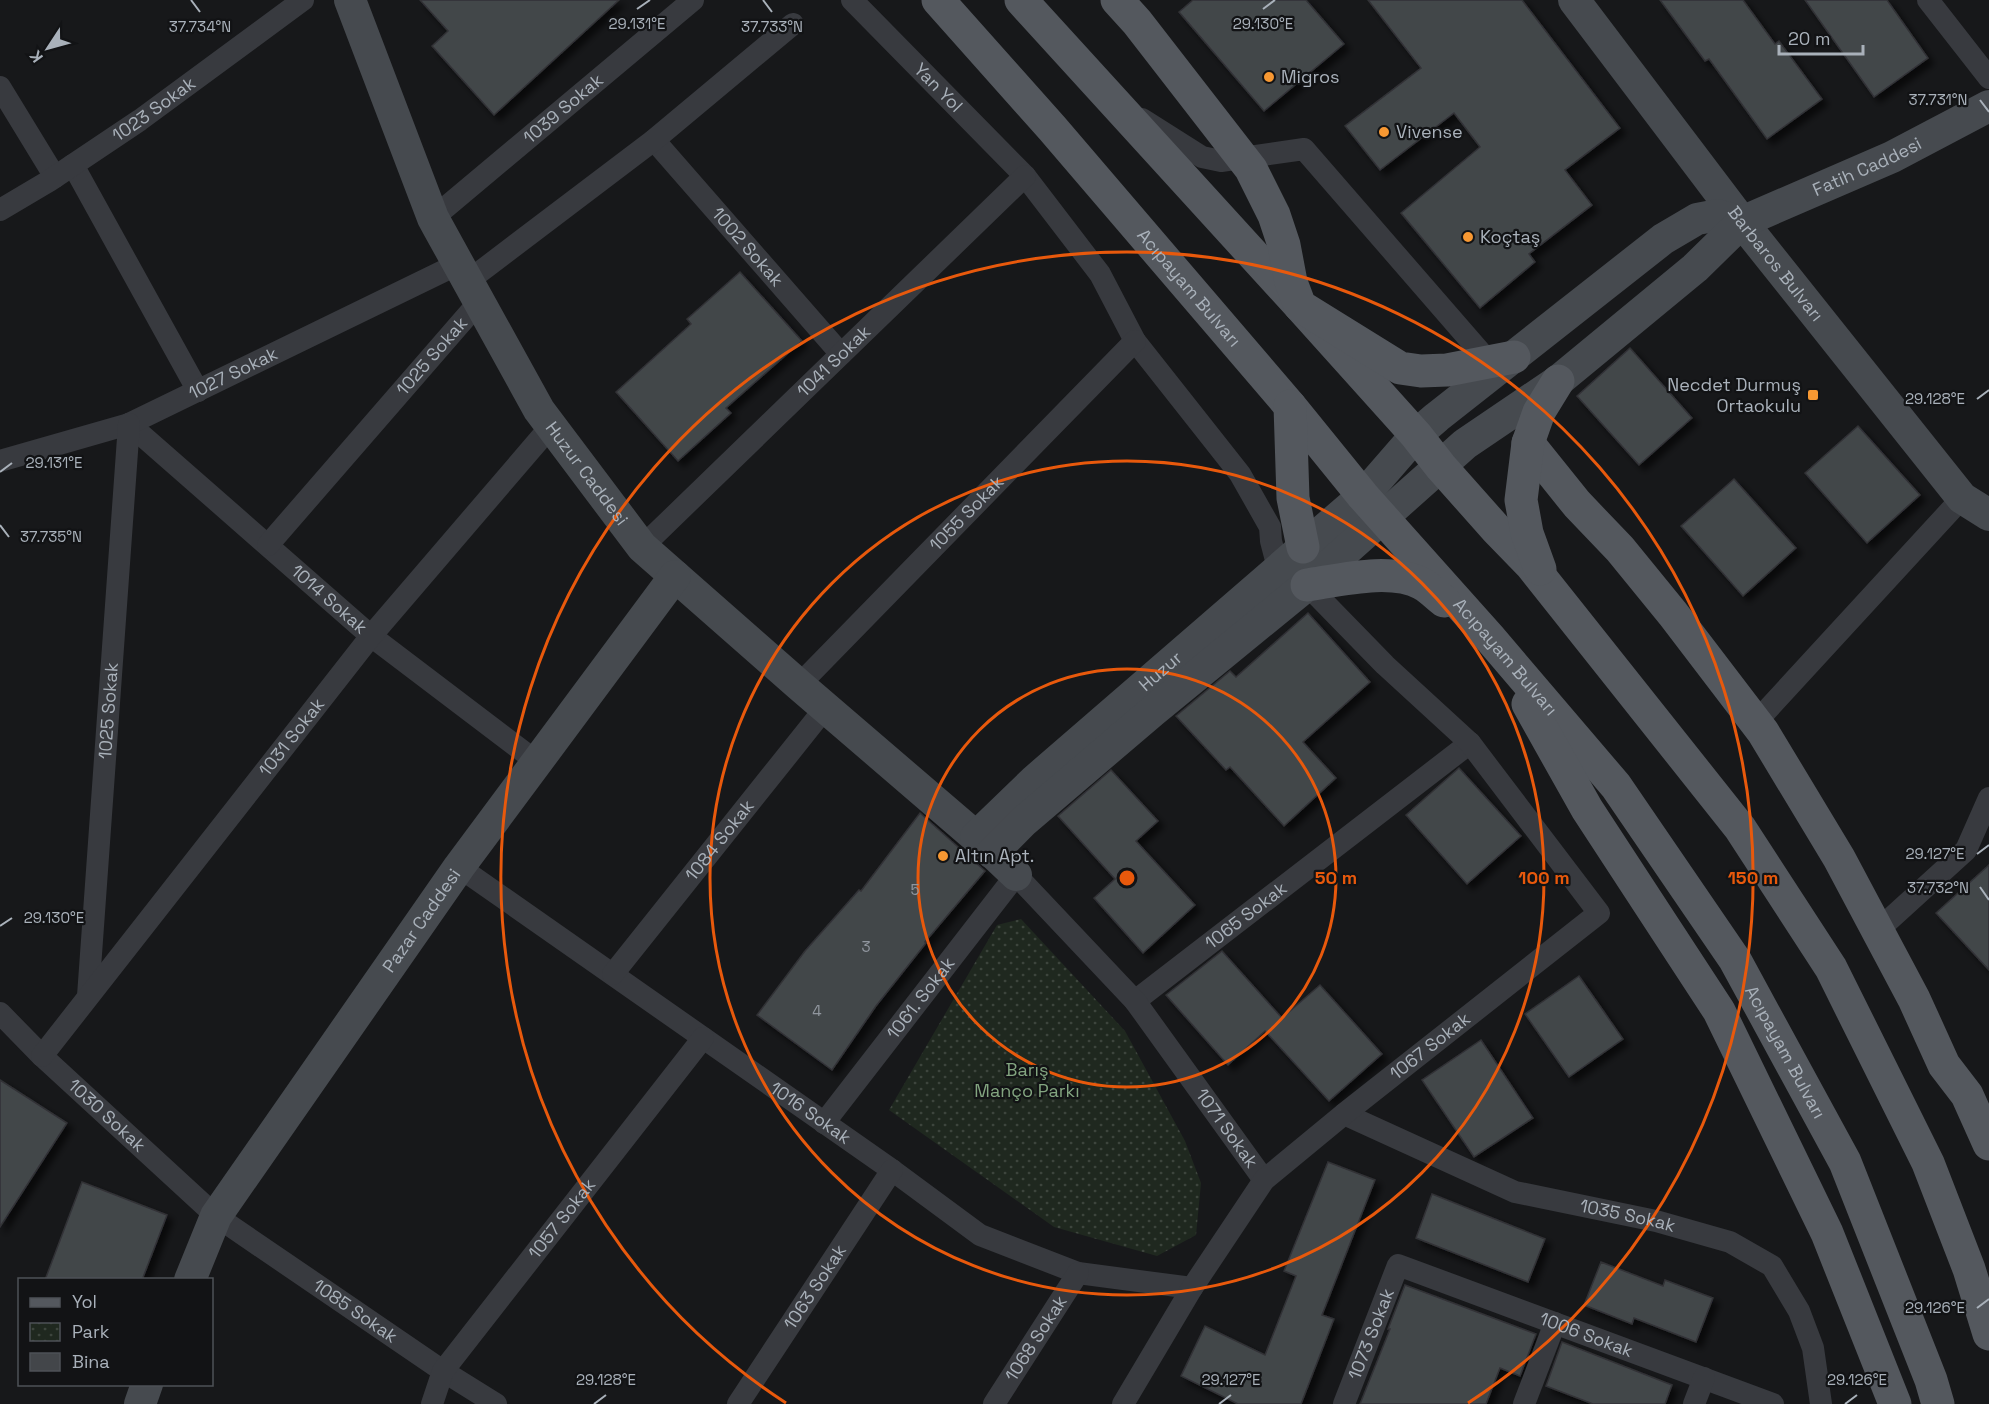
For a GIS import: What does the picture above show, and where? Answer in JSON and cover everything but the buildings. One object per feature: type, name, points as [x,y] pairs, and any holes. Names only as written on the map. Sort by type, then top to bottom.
[{"type":"main road","name":"Acıpayam Bulvarı","points":[[938,0],[1052,128],[1373,506],[1489,636],[1616,786],[1735,960],[1845,1162],[1931,1380],[1938,1404]]},
{"type":"main road","points":[[1021,0],[1531,565],[1740,828],[1831,968],[1928,1163],[1969,1269],[1989,1334]]},
{"type":"main road","points":[[1117,0],[1137,22],[1251,169],[1274,214],[1299,306],[1400,368],[1421,371],[1447,370],[1501,360]]},
{"type":"main road","points":[[1546,585],[1527,533],[1521,500],[1528,443],[1539,412],[1558,381]]},
{"type":"main road","points":[[1290,406],[1293,498],[1303,547]]},
{"type":"main road","points":[[1528,443],[1577,504],[1620,549],[1756,722],[1833,848],[1914,999],[1944,1065],[1978,1092],[1989,1144]]},
{"type":"main road","points":[[1307,585],[1380,576],[1402,576],[1422,584],[1489,636],[1587,809],[1719,1011],[1827,1233],[1895,1404]]},
{"type":"street","name":"1023 Sokak","points":[[0,210],[64,171],[140,120],[303,0]]},
{"type":"street","name":"Huzur Caddesi","points":[[350,0],[433,218],[539,410],[551,426],[642,547],[984,845]]},
{"type":"street","name":"1039 Sokak","points":[[433,218],[693,0]]},
{"type":"street","name":"Yan Yol","points":[[852,0],[1025,176],[1100,274],[1135,341],[1240,474],[1270,526],[1271,541],[1278,568]]},
{"type":"street","name":"Barbaros Bulvarı","points":[[1574,0],[1742,222],[1962,498],[1989,515]]},
{"type":"street","points":[[1928,0],[1989,78]]},
{"type":"street","points":[[469,282],[654,140],[793,24]]},
{"type":"street","points":[[0,87],[64,171],[198,391]]},
{"type":"street","points":[[1109,98],[1202,157],[1221,161],[1304,149],[1501,360]]},
{"type":"street","name":"Fatih Caddesi","points":[[1742,222],[1892,158],[1989,106]]},
{"type":"street","name":"1002 Sokak","points":[[654,140],[841,354]]},
{"type":"street","name":"1041 Sokak","points":[[642,547],[1025,176]]},
{"type":"street","points":[[1718,215],[1742,222],[1695,268],[1558,381],[1465,444],[1441,467],[1373,506],[1416,435],[1501,360],[1663,239],[1697,219],[1718,215]]},
{"type":"street","name":"1027 Sokak","points":[[0,461],[129,424],[198,391],[469,282]]},
{"type":"street","name":"1025 Sokak","points":[[268,545],[469,282]]},
{"type":"street","name":"1055 Sokak","points":[[799,685],[1135,341]]},
{"type":"street","name":"1025 Sokak","points":[[88,996],[129,424]]},
{"type":"street","name":"1014 Sokak","points":[[129,424],[371,636],[537,762]]},
{"type":"street","name":"1031 Sokak","points":[[42,1056],[371,636],[551,426]]},
{"type":"street","points":[[1756,722],[1962,498]]},
{"type":"street","name":"Huzur","points":[[984,845],[1035,780],[1278,568],[1303,547],[1373,506]]},
{"type":"street","name":"Huzur","points":[[984,845],[1024,821],[1307,585],[1373,506]]},
{"type":"street","name":"Pazar Caddesi","points":[[191,1278],[216,1216],[459,867],[675,576]]},
{"type":"street","points":[[1307,585],[1385,665],[1470,743]]},
{"type":"street","name":"1084 Sokak","points":[[613,974],[826,707]]},
{"type":"street","name":"1067 Sokak","points":[[1264,1180],[1599,913],[1470,743]]},
{"type":"street","name":"1065 Sokak","points":[[1135,1001],[1470,743]]},
{"type":"street","points":[[1877,931],[1966,850],[1989,798]]},
{"type":"street","points":[[984,845],[1016,875]]},
{"type":"street","name":"1016 Sokak","points":[[459,867],[980,1234],[1078,1273],[1192,1288]]},
{"type":"street","name":"1071 Sokak","points":[[1016,875],[1135,1001],[1264,1180],[1192,1288],[1124,1404]]},
{"type":"street","name":"1061. Sokak","points":[[824,1123],[1016,875]]},
{"type":"street","name":"1030 Sokak","points":[[0,1013],[42,1056],[216,1216]]},
{"type":"street","name":"1057 Sokak","points":[[432,1404],[443,1371],[703,1038]]},
{"type":"street","name":"1035 Sokak","points":[[1344,1114],[1515,1192],[1656,1221],[1730,1242],[1772,1266],[1799,1311],[1813,1348],[1821,1404]]},
{"type":"street","name":"1063 Sokak","points":[[738,1404],[892,1170]]},
{"type":"street","name":"1085 Sokak","points":[[216,1216],[443,1371],[496,1404]]},
{"type":"street","name":"1006 Sokak","points":[[1398,1265],[1773,1404]]},
{"type":"street","name":"1073 Sokak","points":[[1344,1404],[1398,1265]]},
{"type":"street","name":"1068 Sokak","points":[[994,1404],[1078,1273]]},
{"type":"street","points":[[1524,1404],[1555,1323]]},
{"type":"street","points":[[1694,1404],[1704,1378]]},
{"type":"street","points":[[140,1404],[146,1386]]},
{"type":"green space","name":"Barış Manço Parkı","points":[[1021,919],[1125,1031],[1185,1141],[1201,1183],[1196,1235],[1157,1256],[1054,1227],[889,1110],[997,925]]},
{"type":"place","name":"Migros","points":[[1269,77]]},
{"type":"place","name":"Vivense","points":[[1384,132]]},
{"type":"place","name":"Koçtaş","points":[[1468,237]]},
{"type":"place","name":"Necdet Durmuş Ortaokulu","points":[[1813,395]]},
{"type":"place","name":"Altın Apt.","points":[[943,856]]}]
